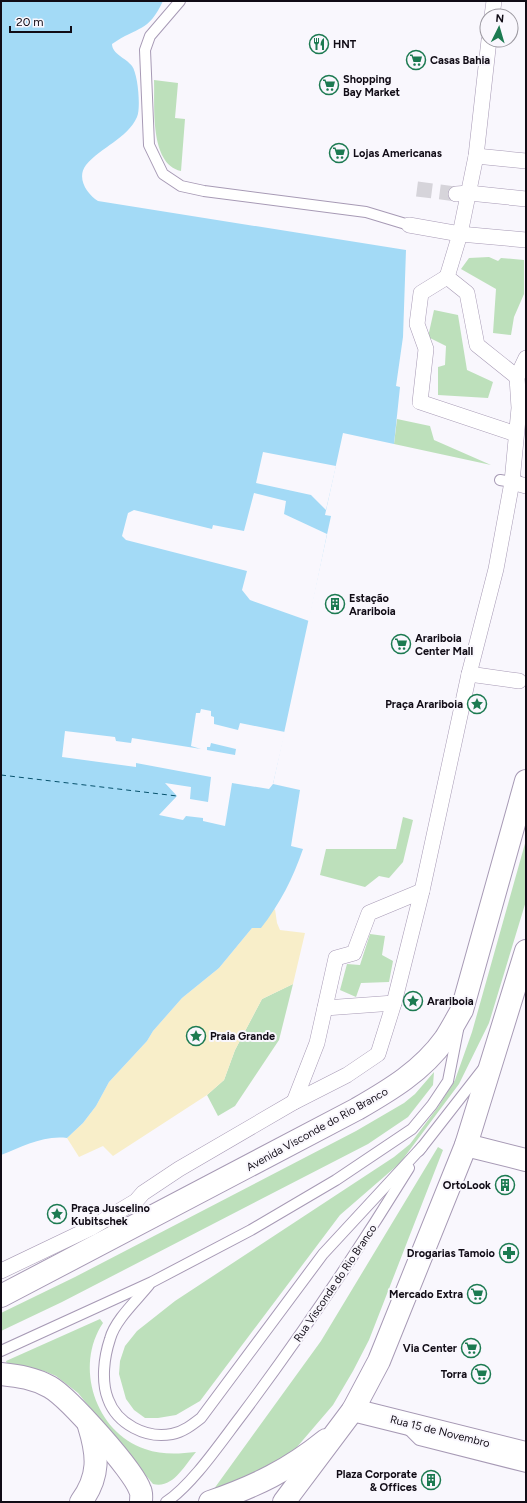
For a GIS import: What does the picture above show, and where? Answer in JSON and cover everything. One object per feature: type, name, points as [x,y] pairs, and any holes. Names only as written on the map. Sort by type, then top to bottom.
[{"type":"main road","name":"Avenida Visconde do Rio Branco","points":[[1,1296],[357,1109],[387,1092],[405,1079],[433,1053],[445,1039],[462,1010],[526,781]]},
{"type":"main road","points":[[284,1502],[335,1432],[353,1410],[379,1361],[466,1145],[526,951]]},
{"type":"main road","points":[[466,1145],[526,1160]]},
{"type":"main road","points":[[1,1374],[25,1376],[51,1388],[88,1422],[134,1478],[141,1491],[141,1502]]},
{"type":"main road","name":"Rua 15 de Novembro","points":[[353,1410],[526,1453]]},
{"type":"main road","points":[[81,1502],[90,1489],[95,1473],[96,1457],[88,1422]]},
{"type":"main road","points":[[210,1502],[259,1483],[282,1472],[304,1458],[335,1432]]},
{"type":"street","points":[[488,48],[476,156],[462,193],[460,234],[447,277],[422,294],[417,324],[426,349],[420,402],[516,434]]},
{"type":"street","points":[[476,156],[526,161]]},
{"type":"street","points":[[462,193],[526,199]]},
{"type":"street","points":[[409,225],[460,234],[526,240]]},
{"type":"street","points":[[447,277],[467,293],[477,345],[517,377]]},
{"type":"street","points":[[1,1271],[91,1228],[136,1201],[143,1193],[166,1178],[294,1102],[347,1075],[378,1054],[394,1003],[422,891],[470,674],[516,482],[516,434],[519,408],[517,377],[526,358]]},
{"type":"street","points":[[470,674],[519,681]]},
{"type":"street","points":[[294,1102],[317,1043],[336,958],[354,953],[370,913],[422,891]]},
{"type":"street","points":[[325,1008],[394,1003]]},
{"type":"lane","points":[[180,1],[150,36],[145,50],[149,145],[163,174],[180,186],[204,191],[366,212],[409,225]]},
{"type":"lane","points":[[1,1350],[152,1282],[251,1230],[336,1180],[412,1129],[432,1105],[448,1080],[462,1010]]},
{"type":"lane","name":"Rua Visconde do Rio Branco","points":[[166,1502],[190,1480],[286,1356],[367,1237],[422,1147],[494,1055]]},
{"type":"lane","points":[[152,1282],[125,1314],[110,1338],[103,1376],[108,1399],[125,1423],[140,1431],[158,1435],[173,1434],[188,1428],[201,1418],[323,1254],[422,1147]]},
{"type":"lane","points":[[400,1421],[419,1440],[526,1467]]},
{"type":"green space","points":[[154,80],[178,83],[175,118],[185,119],[181,171],[171,166],[163,157],[159,146],[156,132]]},
{"type":"green space","points":[[489,257],[498,261],[501,258],[524,260],[524,294],[514,317],[511,335],[493,333],[496,289],[461,269],[469,258]]},
{"type":"green space","points":[[434,310],[458,315],[467,370],[493,382],[488,398],[438,395],[438,367],[445,365],[446,346],[428,337]]},
{"type":"green space","points":[[397,419],[430,426],[434,440],[491,465],[394,444]]},
{"type":"green space","points":[[403,817],[413,820],[403,862],[389,878],[379,876],[365,887],[320,875],[326,849],[396,849]]},
{"type":"green space","points":[[526,840],[526,901],[489,1023],[459,1084],[400,1163],[340,1215],[200,1401],[176,1415],[158,1418],[145,1418],[134,1410],[126,1399],[119,1374],[120,1361],[125,1346],[137,1331],[175,1301],[394,1157],[410,1144],[438,1107],[455,1080],[472,1032]]},
{"type":"green space","points":[[370,934],[385,936],[382,955],[393,961],[389,982],[361,983],[356,997],[340,990],[347,964],[360,965]]},
{"type":"green space","points":[[293,984],[279,1040],[235,1106],[218,1116],[207,1095],[224,1080],[235,1050],[262,999]]},
{"type":"green space","points":[[434,1072],[433,1085],[408,1117],[368,1144],[62,1302],[1,1331],[1,1313],[75,1277],[356,1131],[404,1103],[415,1094]]},
{"type":"green space","points":[[438,1147],[443,1150],[369,1340],[333,1405],[297,1447],[278,1462],[211,1493],[321,1341]]},
{"type":"green space","points":[[100,1319],[103,1323],[94,1340],[90,1358],[90,1377],[94,1396],[102,1413],[113,1428],[128,1440],[145,1449],[170,1454],[196,1452],[178,1475],[166,1483],[160,1485],[153,1484],[78,1393],[56,1376],[44,1371],[7,1364],[6,1361]]},
{"type":"sand","name":"Praia Grande","points":[[275,909],[277,923],[280,930],[305,933],[293,984],[262,999],[235,1050],[224,1080],[207,1095],[113,1156],[103,1146],[79,1157],[67,1138],[83,1123],[96,1106],[109,1082],[147,1041],[153,1031],[182,998],[219,968],[252,928]]},
{"type":"water","points":[[1,1],[163,1],[158,11],[147,24],[112,44],[114,51],[129,63],[134,70],[139,106],[137,117],[133,125],[92,159],[83,170],[82,175],[84,185],[90,194],[98,201],[406,250],[403,337],[396,386],[400,387],[394,444],[343,433],[325,515],[331,516],[273,784],[300,790],[291,846],[303,849],[295,870],[280,900],[261,928],[252,928],[219,968],[182,998],[153,1031],[147,1041],[109,1082],[96,1106],[83,1123],[67,1138],[50,1138],[41,1140],[1,1155]]},
{"type":"pier","points":[[263,452],[336,466],[326,510],[311,495],[256,483]]},
{"type":"pier","points":[[254,493],[286,501],[284,514],[327,534],[309,621],[250,600],[242,590],[247,571],[126,540],[122,536],[128,513],[134,510],[212,529],[213,525],[244,531]]},
{"type":"pier","points":[[201,709],[211,711],[211,716],[214,717],[214,724],[238,730],[240,723],[285,732],[273,784],[269,789],[232,783],[225,826],[203,821],[203,818],[186,816],[183,820],[159,815],[177,796],[165,783],[191,787],[190,799],[208,802],[211,777],[136,763],[136,767],[62,757],[65,731],[115,737],[116,741],[131,743],[132,738],[201,749],[191,746],[196,713],[200,713]],"holes":[[[211,743],[236,749],[235,755],[207,750],[207,747],[210,747]]]},
{"type":"ferry route","points":[[1,775],[177,796]]},
{"type":"tunnel","points":[[417,189],[456,194]]},
{"type":"place","name":"HNT","points":[[319,44]]},
{"type":"place","name":"Casas Bahia","points":[[416,60]]},
{"type":"place","name":"Shopping Bay Market","points":[[329,85]]},
{"type":"place","name":"Lojas Americanas","points":[[339,153]]},
{"type":"place","name":"Estação Arariboia","points":[[335,604]]},
{"type":"place","name":"Arariboia Center Mall","points":[[401,644]]},
{"type":"place","name":"Praça Arariboia","points":[[477,704]]},
{"type":"place","name":"Arariboia","points":[[413,1001]]},
{"type":"place","name":"Praia Grande","points":[[196,1036]]},
{"type":"place","name":"OrtoLook","points":[[505,1185]]},
{"type":"place","name":"Praça Juscelino Kubitschek","points":[[57,1214]]},
{"type":"place","name":"Drogarias Tamoio","points":[[509,1253]]},
{"type":"place","name":"Mercado Extra","points":[[477,1294]]},
{"type":"place","name":"Via Center","points":[[471,1348]]},
{"type":"place","name":"Torra","points":[[481,1374]]},
{"type":"place","name":"Plaza Corporate & Offices","points":[[431,1480]]}]
